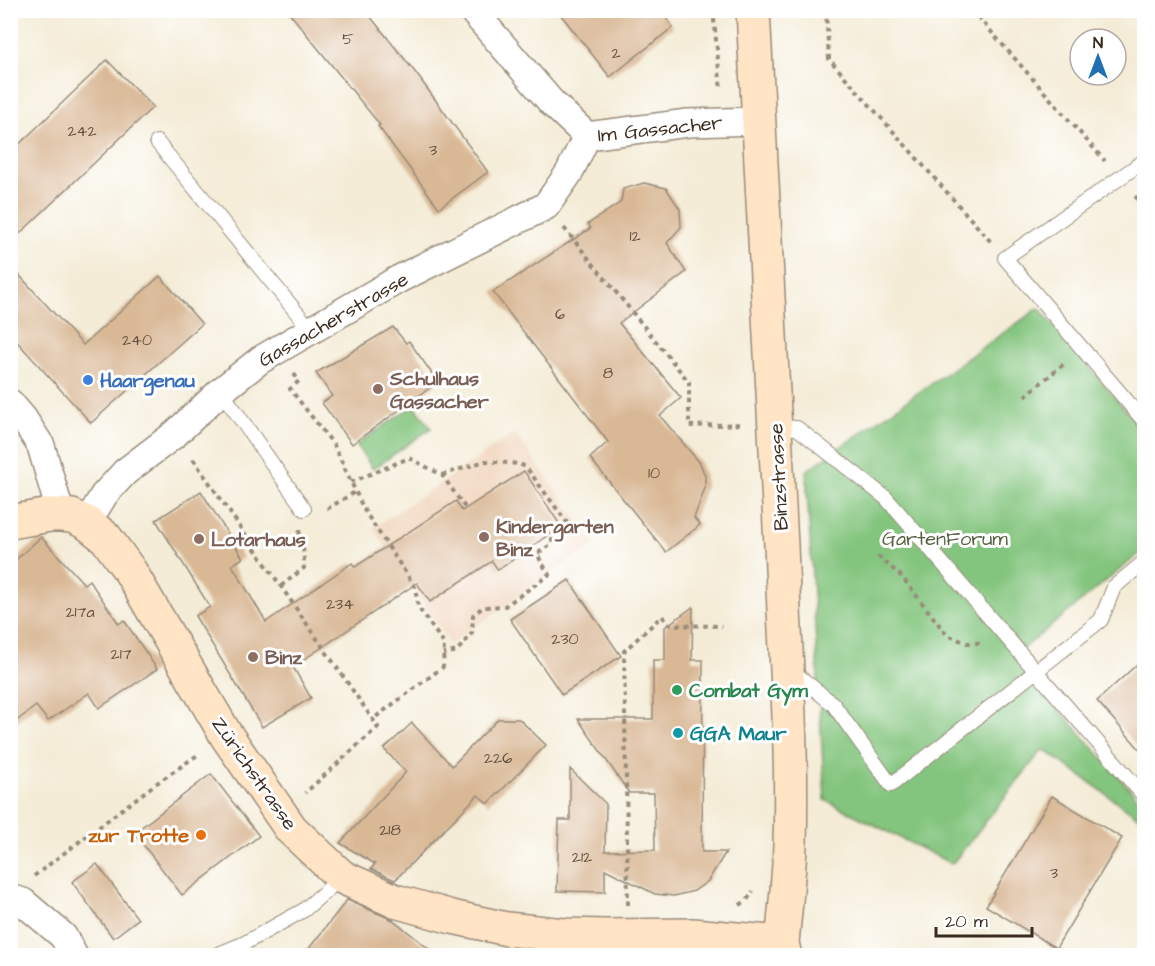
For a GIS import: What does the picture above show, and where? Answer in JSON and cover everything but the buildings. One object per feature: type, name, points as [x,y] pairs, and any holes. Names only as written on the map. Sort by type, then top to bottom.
[{"type":"main road","name":"Binzstrasse","points":[[753,10],[758,121],[763,425],[786,666],[791,782],[784,949]]},
{"type":"main road","points":[[10,522],[38,517],[74,519]]},
{"type":"main road","name":"Zürichstrasse","points":[[74,519],[106,538],[130,571],[226,735],[291,829],[342,877],[395,901],[507,929],[564,935],[693,935],[784,949]]},
{"type":"street","name":"Im Gassacher","points":[[472,10],[552,103],[587,136],[688,123],[758,121]]},
{"type":"street","name":"Gassacherstrasse","points":[[74,519],[104,495],[125,472],[175,434],[221,391],[260,360],[399,279],[546,206],[569,173],[587,136]]},
{"type":"street","points":[[10,403],[41,446],[74,519]]},
{"type":"street","points":[[17,900],[63,936],[74,956]]},
{"type":"lane","points":[[157,142],[311,330]]},
{"type":"lane","points":[[1144,161],[1005,258],[1144,421]]},
{"type":"lane","points":[[221,391],[304,509]]},
{"type":"lane","points":[[763,425],[797,428],[886,498],[1144,796]]},
{"type":"lane","points":[[786,666],[833,705],[891,785],[1101,620],[1114,587],[1144,562]]},
{"type":"lane","points":[[214,956],[243,944],[304,910],[342,877]]},
{"type":"path","points":[[826,10],[829,59],[1005,258]]},
{"type":"path","points":[[972,10],[1144,207]]},
{"type":"path","points":[[546,206],[689,382],[689,426],[763,425]]},
{"type":"path","points":[[277,350],[299,381],[290,389],[334,445],[364,510],[415,587],[418,607],[444,644],[443,667],[373,719]]},
{"type":"path","points":[[175,434],[378,727],[309,789]]},
{"type":"path","points":[[351,482],[409,458],[442,476],[466,509]]},
{"type":"path","points":[[442,476],[486,462],[519,464],[526,467],[568,524],[552,536],[552,544],[537,554],[549,575],[505,606],[483,607],[473,615],[472,633],[457,651],[444,654]]},
{"type":"path","points":[[333,505],[355,492]]},
{"type":"path","points":[[281,586],[304,568],[304,555],[298,527]]},
{"type":"path","points":[[878,556],[902,577],[947,635],[967,643],[985,643],[1003,634]]},
{"type":"path","points":[[628,936],[624,651],[662,616],[670,626],[722,626]]},
{"type":"path","points":[[17,900],[35,875],[154,785],[226,735]]},
{"type":"shaded area","name":"Kindergarten Binz","points":[[515,433],[595,545],[450,644],[373,528]]},
{"type":"green space","name":"GartenForum","points":[[1039,308],[1144,432],[1144,550],[1013,657],[1144,805],[1144,821],[1043,749],[952,864],[825,800],[806,471]]},
{"type":"green space","points":[[414,405],[431,428],[373,469],[356,445]]},
{"type":"place","name":"Haargenau","points":[[88,380]]},
{"type":"place","name":"Schulhaus Gassacher","points":[[378,389]]},
{"type":"place","name":"Kindergarten Binz","points":[[484,537]]},
{"type":"place","name":"Lotarhaus","points":[[199,539]]},
{"type":"place","name":"Binz","points":[[253,657]]},
{"type":"place","name":"Combat Gym","points":[[677,690]]},
{"type":"place","name":"GGA Maur","points":[[678,733]]},
{"type":"place","name":"zur Trotte","points":[[201,835]]}]
